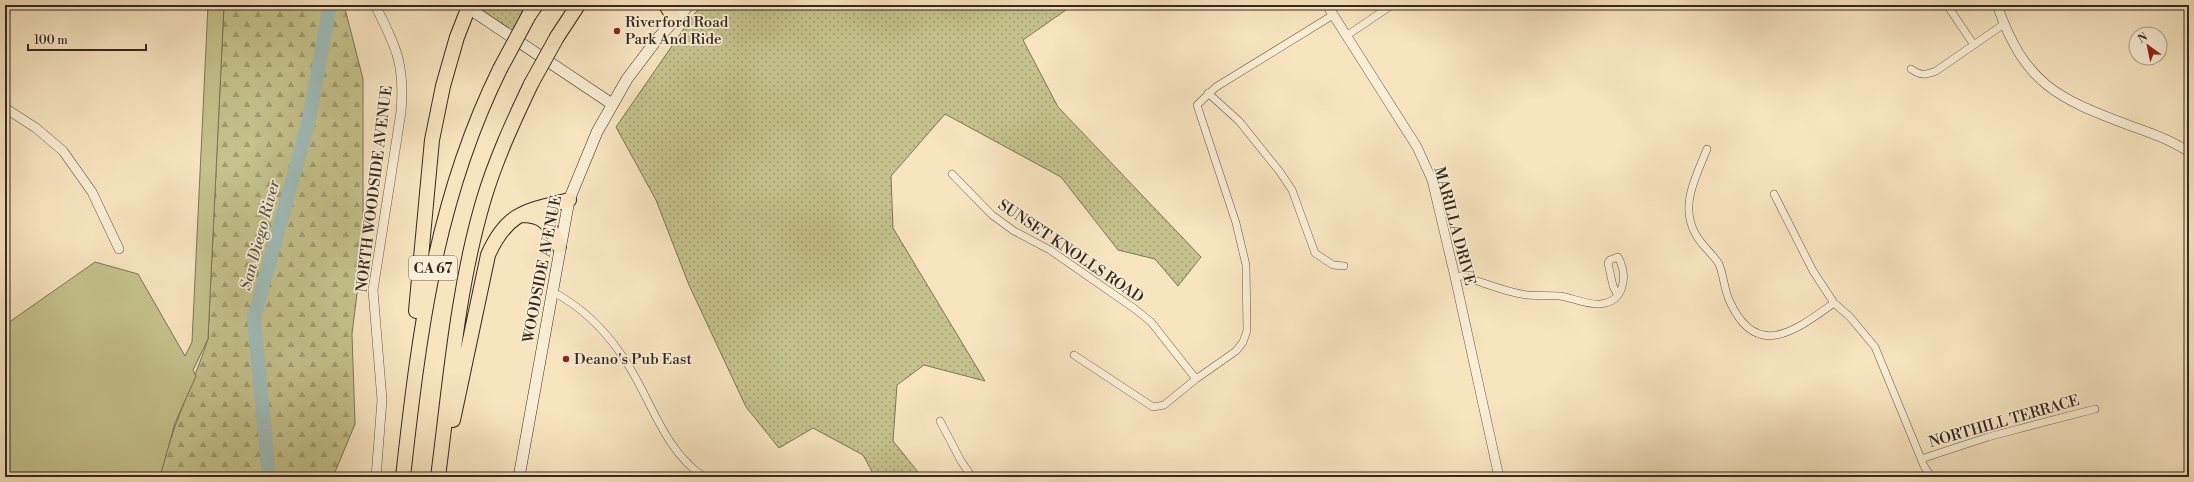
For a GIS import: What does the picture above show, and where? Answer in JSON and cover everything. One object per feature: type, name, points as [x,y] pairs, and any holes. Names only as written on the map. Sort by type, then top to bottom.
[{"type":"highway","name":"CA 67","points":[[438,477],[456,337],[469,261],[494,170],[531,84],[557,37],[578,5]]},
{"type":"highway","points":[[666,5],[675,20]]},
{"type":"highway","points":[[414,382],[417,306],[432,140],[443,86],[457,37],[468,6]]},
{"type":"highway","name":"CA 67","points":[[403,477],[414,382],[428,288],[447,204],[480,109],[500,69],[533,10]]},
{"type":"highway","points":[[438,477],[463,380],[488,255],[496,238],[508,223],[518,215],[532,209],[569,200]]},
{"type":"highway","points":[[518,215],[534,215],[546,221],[559,246]]},
{"type":"main road","name":"WOODSIDE AVENUE","points":[[519,477],[551,290],[569,200],[597,132],[612,104],[627,80],[658,38],[689,5]]},
{"type":"main road","points":[[468,6],[612,104]]},
{"type":"street","name":"NORTH WOODSIDE AVENUE","points":[[375,5],[392,39],[400,62],[403,82],[401,112],[373,290],[382,400],[376,477]]},
{"type":"street","name":"MARILLA DRIVE","points":[[1327,5],[1387,98],[1425,163],[1432,180],[1456,277],[1499,477]]},
{"type":"street","points":[[1346,36],[1392,5]]},
{"type":"street","points":[[1950,5],[1949,8],[1974,45]]},
{"type":"street","points":[[1997,5],[2004,24],[2016,48],[2035,76],[2060,96],[2087,110],[2166,139],[2189,152]]},
{"type":"street","points":[[1074,355],[1153,407],[1164,405],[1196,379],[1236,350],[1243,342],[1247,330],[1246,265],[1236,223],[1197,105],[1208,94],[1333,15]]},
{"type":"street","points":[[1911,70],[1925,75],[1936,70],[2004,24]]},
{"type":"street","points":[[1208,94],[1239,121],[1280,172],[1292,190],[1315,253],[1333,265],[1344,266]]},
{"type":"street","points":[[5,108],[36,128],[63,151],[92,192],[119,249]]},
{"type":"street","points":[[1707,149],[1690,193],[1689,216],[1696,235],[1718,264],[1729,301],[1745,326],[1758,335],[1776,337],[1804,324],[1834,303]]},
{"type":"street","name":"SUNSET KNOLLS ROAD","points":[[952,174],[992,215],[1014,231],[1050,250],[1135,309],[1151,322],[1196,379]]},
{"type":"street","points":[[1774,194],[1813,270],[1834,303],[1850,317],[1875,347],[1921,459],[1931,477]]},
{"type":"street","points":[[1456,277],[1462,276],[1527,295],[1561,296],[1599,304],[1609,302],[1617,294]]},
{"type":"street","points":[[551,290],[569,300],[590,318],[621,354],[678,453],[693,470],[704,477]]},
{"type":"street","name":"NORTHILL TERRACE","points":[[1921,459],[1988,437],[2095,409]]},
{"type":"street","points":[[940,421],[961,461],[972,477]]},
{"type":"green space","points":[[208,5],[224,5],[208,339],[193,370],[196,376],[175,423],[160,477],[5,477],[5,325],[95,262],[138,274],[185,356],[192,342]]},
{"type":"green space","points":[[224,5],[344,5],[363,79],[363,245],[352,334],[355,424],[333,477],[160,477],[164,459],[208,339]]},
{"type":"green space","points":[[472,5],[527,5],[513,32]]},
{"type":"green space","points":[[703,5],[1073,5],[1023,40],[1058,107],[1201,257],[1178,286],[1155,259],[1118,250],[1061,177],[945,114],[891,176],[893,228],[985,381],[924,365],[897,385],[893,441],[922,477],[875,477],[863,455],[813,428],[779,448],[746,407],[689,285],[656,200],[616,127],[694,14]]},
{"type":"waterway","name":"San Diego River","points":[[269,477],[254,318],[309,120],[330,5]]},
{"type":"place","name":"Riverford Road Park And Ride","points":[[617,31]]},
{"type":"place","name":"Deano's Pub East","points":[[566,359]]}]
